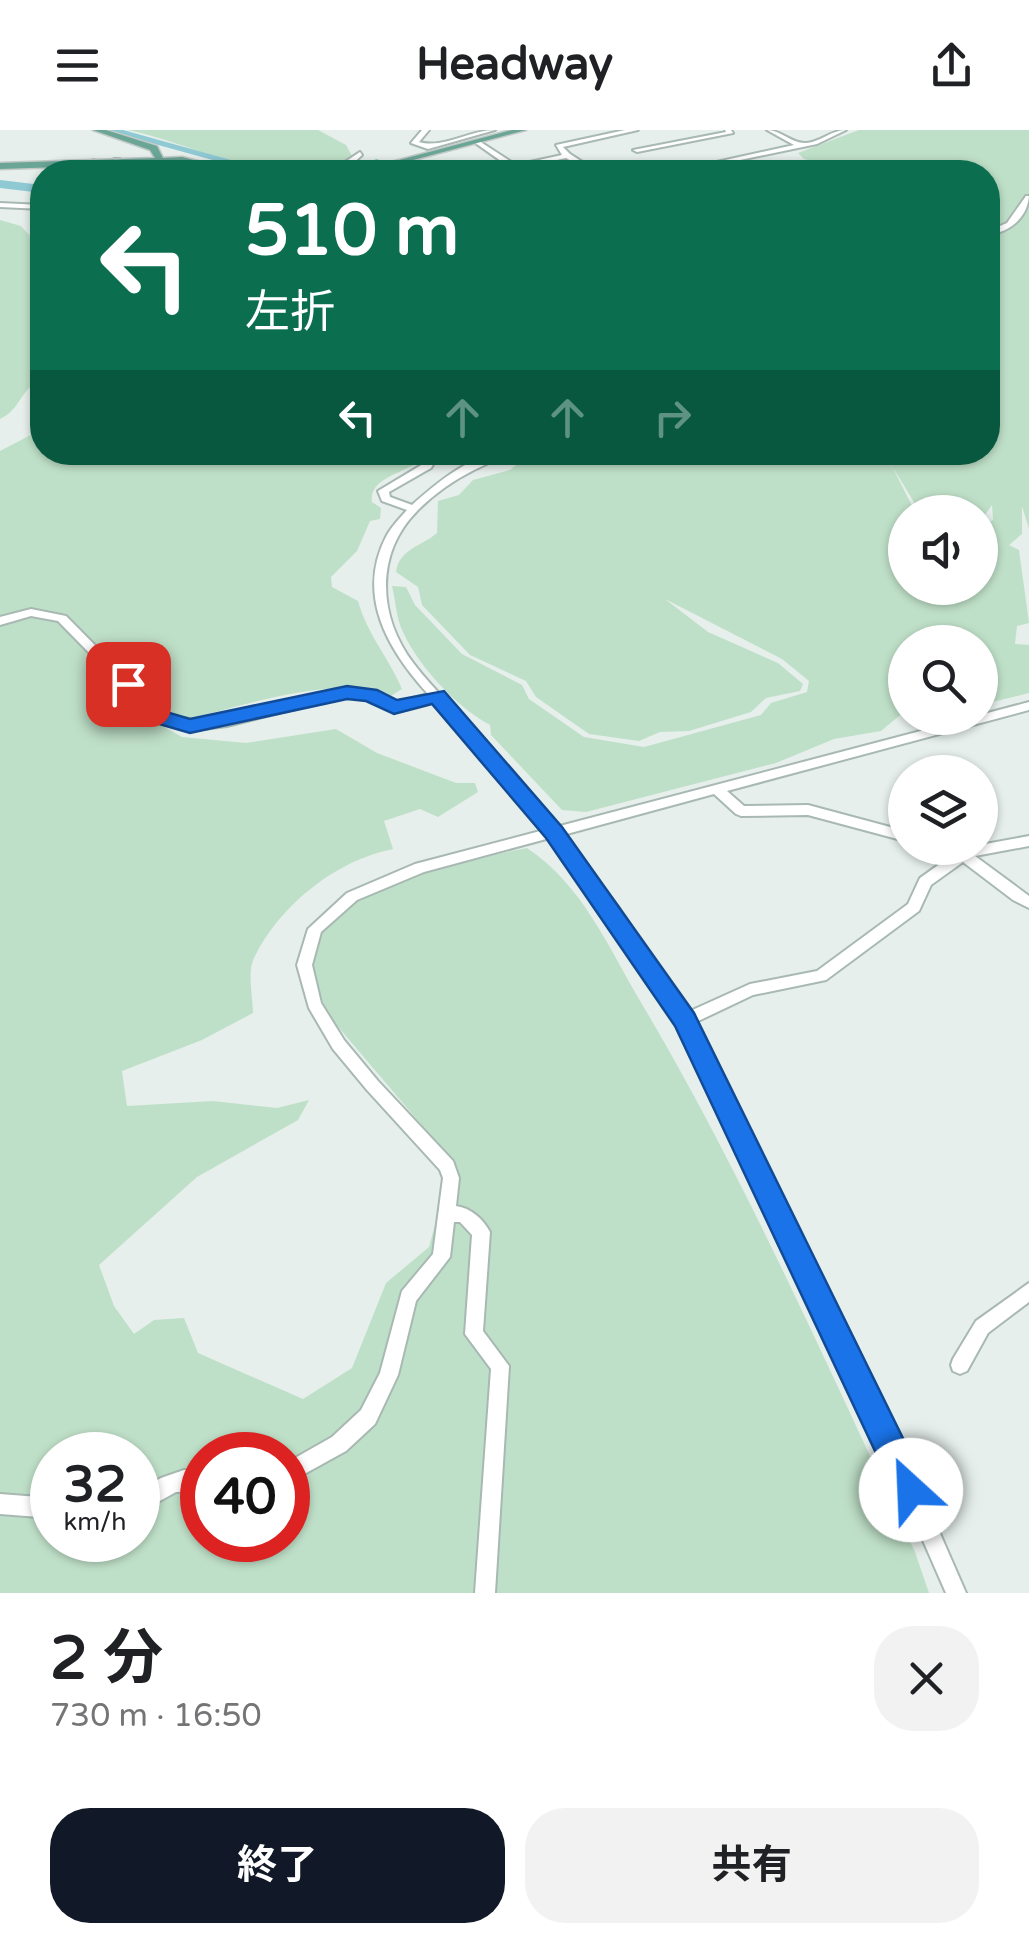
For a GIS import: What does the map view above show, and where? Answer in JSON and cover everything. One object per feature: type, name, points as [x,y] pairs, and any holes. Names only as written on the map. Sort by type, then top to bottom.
[{"type":"main road","points":[[96,130],[154,148],[163,160]]},
{"type":"main road","points":[[400,160],[522,130]]},
{"type":"main road","points":[[0,166],[30,166]]},
{"type":"street","points":[[426,130],[414,143],[428,147],[492,130]]},
{"type":"street","points":[[574,160],[555,147],[636,130]]},
{"type":"street","points":[[637,150],[730,133],[728,130]]},
{"type":"street","points":[[770,130],[799,146]]},
{"type":"street","points":[[732,160],[828,139],[842,130]]},
{"type":"street","points":[[477,142],[503,160]]},
{"type":"street","points":[[358,160],[360,154]]},
{"type":"street","points":[[553,160],[567,156]]},
{"type":"street","points":[[1000,229],[1024,212],[1029,198]]},
{"type":"street","points":[[0,205],[30,206]]},
{"type":"street","points":[[412,508],[386,499],[383,491],[427,465]]},
{"type":"street","points":[[475,465],[412,508],[385,550],[378,593],[389,636],[554,832],[685,1020],[900,1465],[956,1593]]},
{"type":"street","points":[[0,621],[31,612],[62,618],[159,717],[172,723],[206,725],[347,692],[370,695],[394,708],[436,696]]},
{"type":"street","points":[[310,1460],[339,1444],[368,1417],[389,1375],[408,1296],[441,1257],[451,1178],[447,1166],[318,1017],[304,980],[308,942],[334,907],[365,887],[554,832],[1029,706]]},
{"type":"street","points":[[716,789],[741,811],[808,810],[888,831]]},
{"type":"street","points":[[998,847],[1029,841]]},
{"type":"street","points":[[685,1020],[750,990],[810,980],[832,970],[914,907],[925,882],[948,865]]},
{"type":"street","points":[[978,865],[1002,888],[1029,902]]},
{"type":"street","points":[[448,1213],[464,1215],[481,1232],[474,1334],[500,1366],[484,1593]]},
{"type":"street","points":[[960,1365],[982,1328],[1029,1291]]},
{"type":"street","points":[[0,1504],[30,1506]]},
{"type":"green space","points":[[128,130],[318,130],[346,145],[352,156],[344,160],[228,160]]},
{"type":"green space","points":[[859,130],[1029,130],[1029,529],[1022,506],[1022,534],[1009,545],[1019,550],[1029,623],[1017,626],[1015,644],[1029,645],[1029,693],[998,701],[998,625],[888,625],[888,725],[881,731],[834,739],[776,763],[586,812],[562,810],[491,735],[490,725],[464,707],[415,654],[400,625],[392,586],[406,587],[415,605],[462,654],[522,685],[529,699],[584,737],[644,747],[761,715],[771,703],[807,692],[809,681],[782,659],[665,599],[708,632],[778,663],[803,684],[800,691],[766,698],[751,712],[689,731],[660,732],[639,741],[589,734],[536,697],[526,681],[470,655],[422,605],[418,587],[396,572],[406,553],[437,533],[438,501],[459,495],[473,480],[516,465],[1000,465],[1000,160],[808,160],[798,153]]},
{"type":"green space","points":[[0,220],[21,226],[30,236],[30,387],[13,410],[0,419]]},
{"type":"green space","points":[[30,435],[30,465],[413,465],[377,485],[372,502],[381,508],[380,519],[370,521],[357,551],[331,577],[332,587],[358,601],[402,689],[389,697],[368,690],[319,690],[193,718],[173,716],[159,724],[182,737],[246,743],[336,729],[377,753],[456,783],[475,783],[478,792],[438,817],[420,809],[384,821],[393,849],[351,863],[312,888],[265,939],[251,970],[253,1013],[202,1040],[122,1071],[127,1106],[213,1101],[277,1108],[309,1100],[298,1120],[197,1177],[99,1265],[114,1306],[134,1334],[154,1320],[184,1318],[198,1353],[303,1399],[352,1368],[386,1283],[429,1247],[445,1189],[458,1168],[334,1022],[315,979],[318,944],[337,916],[368,894],[407,877],[527,848],[578,897],[678,1066],[817,1342],[915,1552],[929,1593],[0,1593],[0,451]]},
{"type":"waterway","points":[[110,130],[223,160]]},
{"type":"waterway","points":[[0,184],[30,188]]},
{"type":"route","points":[[128,684],[159,717],[190,726],[347,692],[370,695],[394,708],[436,696],[554,832],[614,912],[685,1020],[911,1490]]}]
